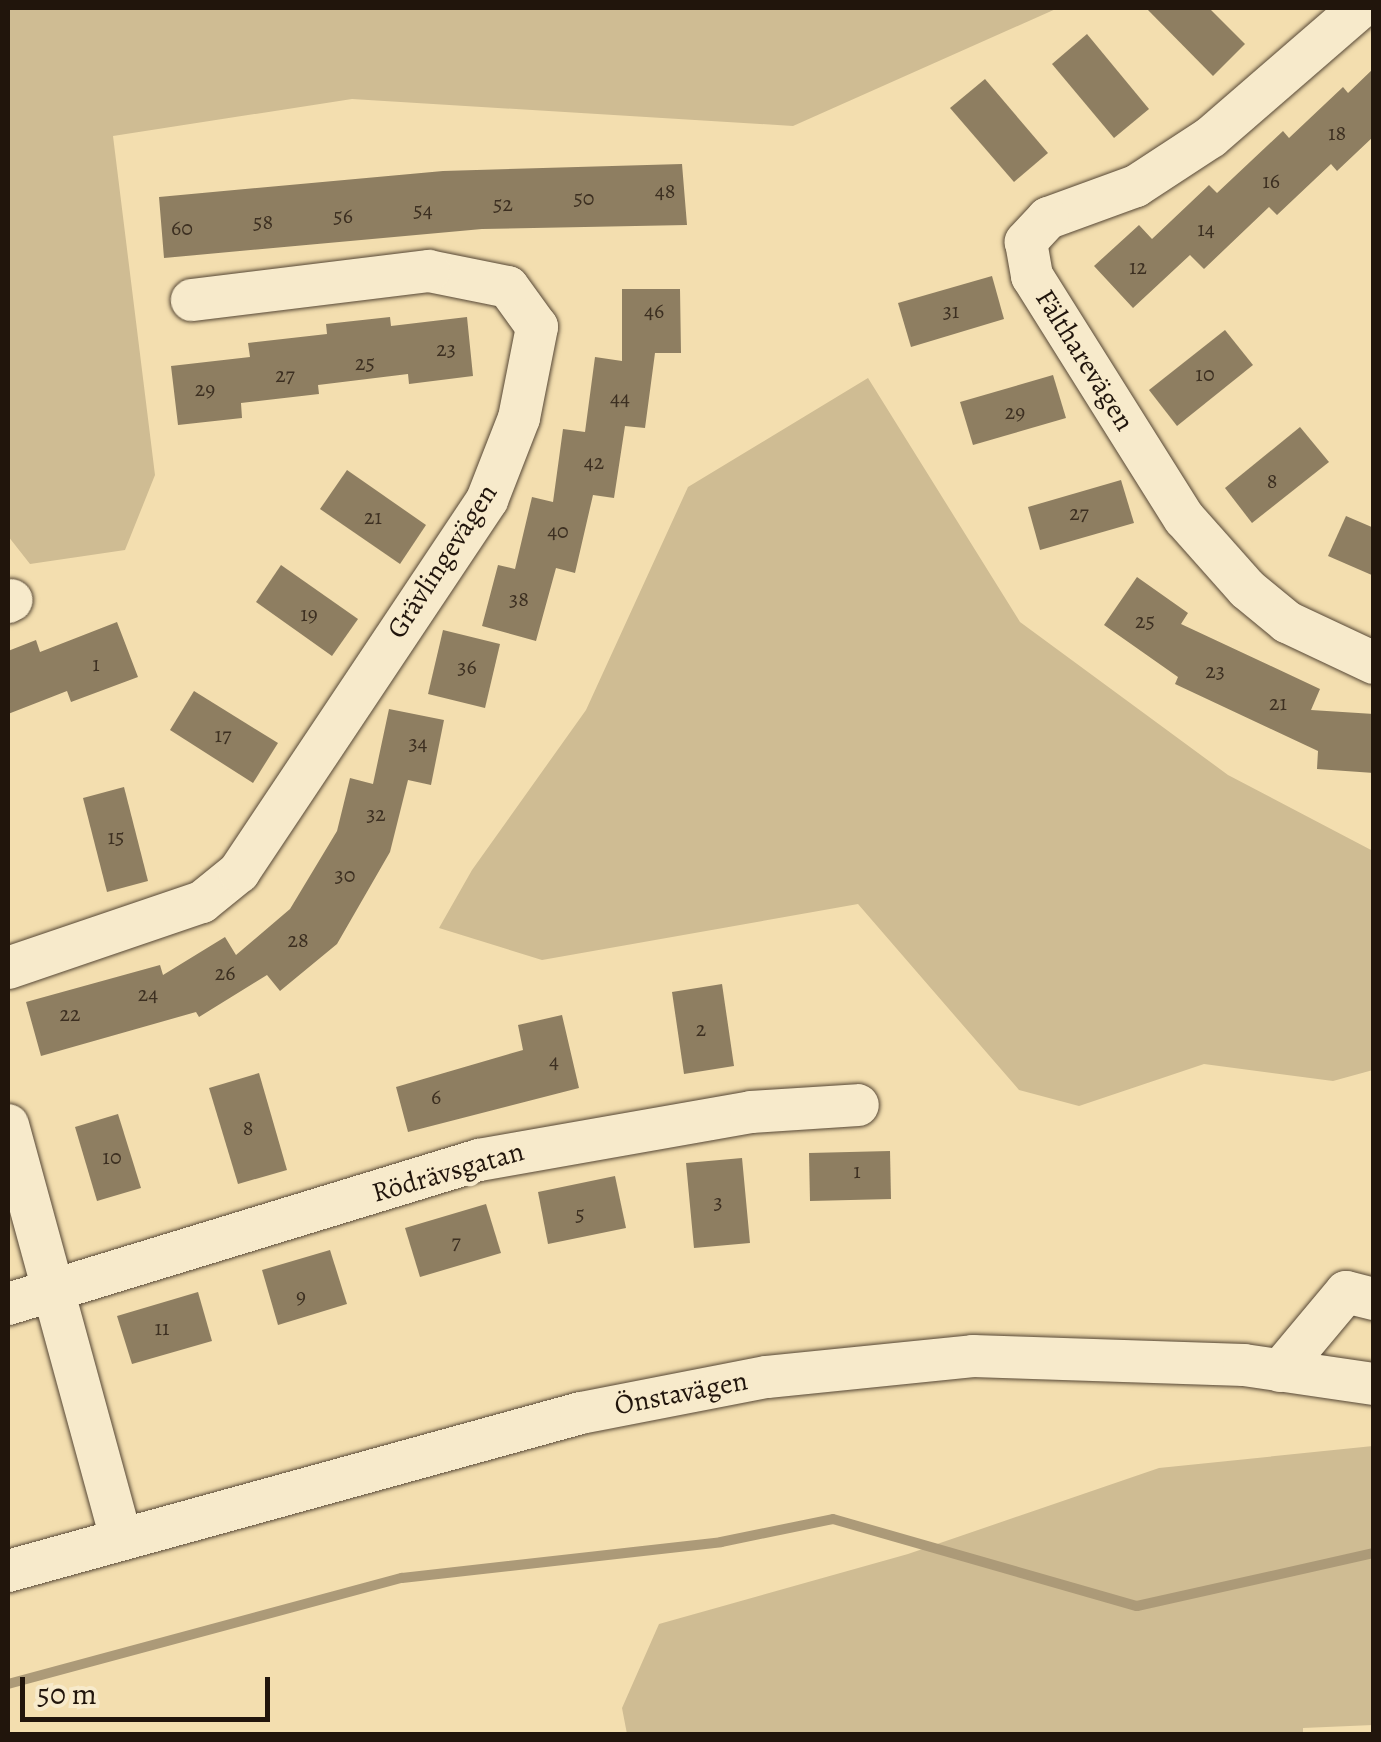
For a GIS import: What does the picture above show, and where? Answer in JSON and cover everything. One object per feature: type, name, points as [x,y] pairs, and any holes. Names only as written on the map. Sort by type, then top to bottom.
[{"type":"street","name":"Fältharevägen","points":[[1360,8],[1211,137],[1136,186],[1048,218],[1026,242],[1032,276],[1184,518],[1247,590],[1287,622],[1374,663]]},
{"type":"street","name":"Grävlingevägen","points":[[8,968],[202,902],[239,872],[487,500],[520,418],[536,327],[508,287],[429,271],[192,300]]},
{"type":"street","name":"Rödrävsgatan","points":[[8,1304],[498,1156],[750,1112],[858,1105]]},
{"type":"street","points":[[8,1125],[49,1292],[121,1538]]},
{"type":"street","points":[[1280,1371],[1346,1292],[1374,1299]]},
{"type":"street","name":"Önstavägen","points":[[8,1571],[581,1413],[767,1377],[973,1356],[1280,1371],[1374,1384]]},
{"type":"shaded area","points":[[8,8],[1058,8],[793,126],[352,99],[113,136],[155,475],[125,550],[30,564],[8,536]]},
{"type":"shaded area","points":[[868,378],[1020,622],[1228,775],[1373,851],[1373,1070],[1333,1081],[1204,1064],[1079,1106],[1019,1090],[858,904],[542,960],[439,928],[472,870],[586,710],[688,487]]},
{"type":"shaded area","points":[[1373,1446],[1373,1725],[1303,1728],[1303,1734],[627,1734],[622,1708],[659,1624],[908,1554],[1159,1468]]},
{"type":"building","points":[[1146,8],[1209,8],[1245,44],[1213,76]]},
{"type":"building","points":[[1087,34],[1149,109],[1114,138],[1052,64]]},
{"type":"building","points":[[1374,68],[1374,136],[1337,171],[1331,164],[1277,215],[1269,207],[1204,269],[1190,255],[1133,308],[1094,266],[1139,225],[1152,239],[1209,185],[1217,193],[1283,131],[1289,138],[1343,87],[1348,93]]},
{"type":"building","points":[[985,79],[1048,153],[1014,182],[950,108]]},
{"type":"building","points":[[682,164],[687,225],[482,229],[164,258],[159,197],[443,171]]},
{"type":"building","points":[[992,276],[1004,319],[911,347],[898,303]]},
{"type":"building","points":[[622,289],[680,289],[681,353],[655,353],[645,428],[625,426],[614,498],[593,495],[575,573],[556,568],[536,641],[482,626],[498,565],[515,569],[532,497],[553,502],[563,429],[585,432],[595,357],[622,361]]},
{"type":"building","points":[[390,317],[391,326],[467,317],[473,376],[409,384],[408,374],[318,385],[319,394],[241,403],[242,418],[178,425],[171,366],[250,357],[248,343],[327,334],[326,324]]},
{"type":"building","points":[[1225,330],[1253,365],[1177,426],[1149,390]]},
{"type":"building","points":[[1053,375],[1066,418],[973,445],[960,402]]},
{"type":"building","points":[[1300,427],[1329,462],[1252,523],[1225,488]]},
{"type":"building","points":[[347,470],[426,525],[400,564],[320,509]]},
{"type":"building","points":[[1121,480],[1134,523],[1040,550],[1028,507]]},
{"type":"building","points":[[1346,516],[1374,528],[1374,576],[1328,556]]},
{"type":"building","points":[[281,565],[358,619],[332,656],[256,602]]},
{"type":"building","points":[[1137,577],[1188,613],[1181,624],[1320,689],[1311,710],[1374,714],[1374,773],[1317,769],[1318,751],[1175,684],[1178,677],[1104,625]]},
{"type":"building","points":[[117,622],[138,677],[71,702],[67,691],[8,714],[8,651],[36,640],[40,652]]},
{"type":"building","points":[[443,630],[500,644],[485,708],[428,694]]},
{"type":"building","points":[[194,691],[278,743],[253,783],[170,730]]},
{"type":"building","points":[[389,709],[444,720],[431,785],[408,780],[390,852],[337,944],[280,991],[267,975],[199,1017],[196,1012],[41,1056],[26,1002],[160,965],[163,975],[225,937],[236,955],[290,909],[337,831],[350,778],[373,784]]},
{"type":"building","points":[[124,787],[148,881],[107,892],[83,798]]},
{"type":"building","points":[[722,984],[734,1066],[684,1074],[672,992]]},
{"type":"building","points":[[562,1015],[579,1088],[408,1132],[396,1087],[523,1050],[518,1025]]},
{"type":"building","points":[[259,1073],[287,1170],[238,1184],[209,1088]]},
{"type":"building","points":[[118,1114],[141,1188],[97,1201],[75,1127]]},
{"type":"building","points":[[890,1151],[891,1199],[810,1201],[809,1153]]},
{"type":"building","points":[[742,1158],[750,1243],[694,1248],[686,1163]]},
{"type":"building","points":[[615,1176],[626,1228],[548,1244],[538,1192]]},
{"type":"building","points":[[486,1204],[501,1253],[420,1277],[405,1228]]},
{"type":"building","points":[[330,1250],[347,1304],[278,1325],[262,1270]]},
{"type":"building","points":[[198,1292],[212,1341],[132,1364],[117,1316]]},
{"type":"waterway","points":[[8,1684],[402,1578],[721,1542],[833,1519],[1137,1606],[1374,1553]]}]
